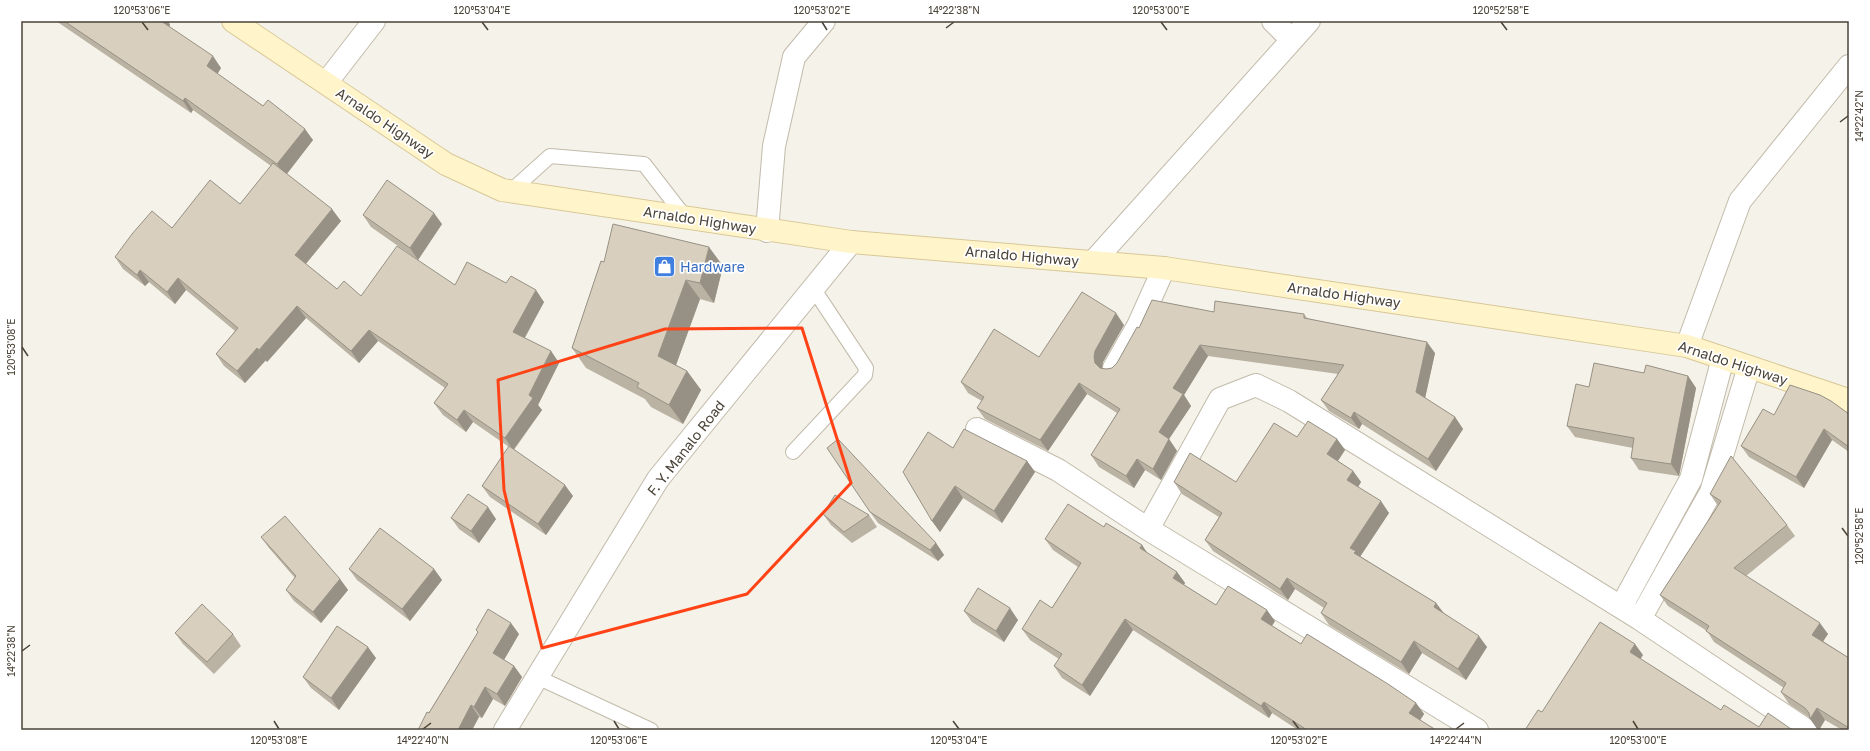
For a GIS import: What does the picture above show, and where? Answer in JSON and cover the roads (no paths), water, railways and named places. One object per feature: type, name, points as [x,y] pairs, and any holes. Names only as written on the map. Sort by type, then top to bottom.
[{"type":"main road","name":"Arnaldo Highway","points":[[233,21],[446,164],[502,190],[685,217],[767,231],[851,242],[1164,268],[1687,346],[1842,398],[1849,402]]},
{"type":"street","points":[[326,84],[374,21]]},
{"type":"street","points":[[767,231],[774,146],[794,57],[824,21]]},
{"type":"street","points":[[1273,21],[1292,40]]},
{"type":"street","points":[[1093,262],[1309,21]]},
{"type":"street","points":[[1687,346],[1740,201],[1849,66]]},
{"type":"street","name":"F. Y. Manalo Road","points":[[506,730],[658,479],[851,242]]},
{"type":"street","points":[[1114,368],[1138,326],[1164,268]]},
{"type":"street","points":[[1621,607],[1691,479],[1723,358]]},
{"type":"street","points":[[1640,619],[1711,492],[1748,367]]},
{"type":"street","points":[[1148,529],[1220,399],[1256,385],[1289,401],[1621,607],[1806,730]]},
{"type":"street","points":[[977,429],[1058,470],[1148,529],[1477,730]]},
{"type":"street","points":[[1691,479],[1711,492]]},
{"type":"lane","points":[[511,191],[550,156],[644,164],[685,217]]},
{"type":"lane","points":[[793,452],[865,375],[866,368],[813,288]]},
{"type":"lane","points":[[537,678],[651,730]]},
{"type":"place","name":"Hardware","points":[[664,267]]}]
